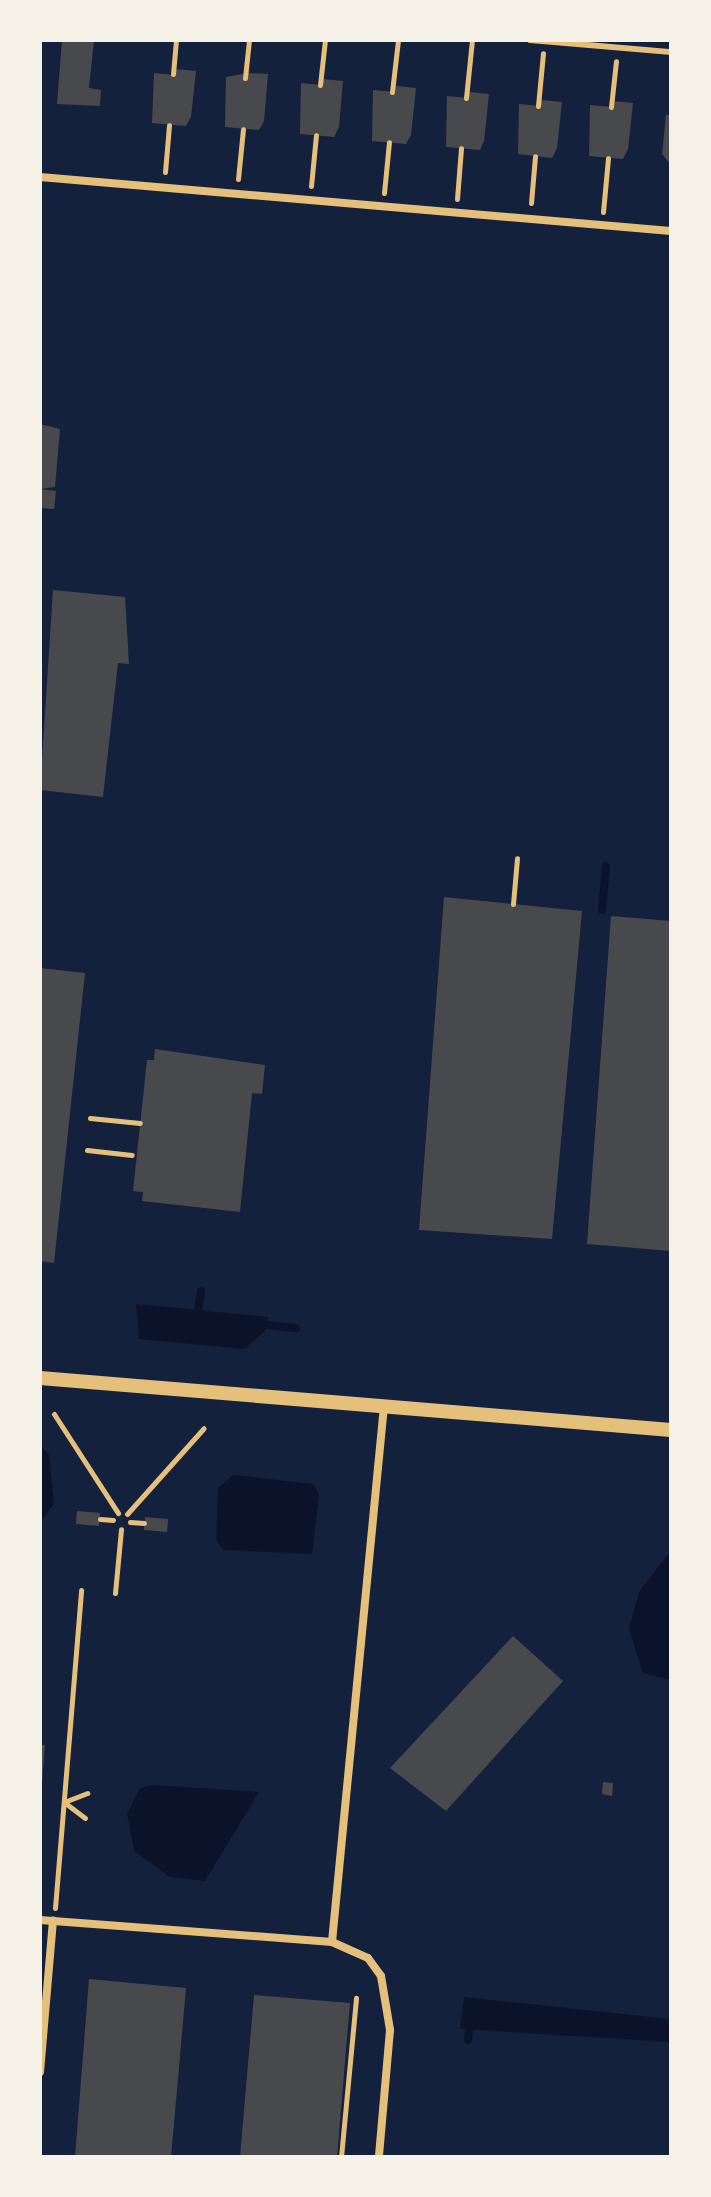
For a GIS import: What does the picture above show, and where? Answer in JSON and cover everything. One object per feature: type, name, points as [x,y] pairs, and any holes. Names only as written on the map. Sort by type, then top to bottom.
[{"type":"street","points":[[40,177],[671,231]]},
{"type":"street","points":[[40,1378],[671,1430]]},
{"type":"street","points":[[332,1942],[384,1406]]},
{"type":"street","points":[[40,1920],[332,1942],[368,1958],[388,1999],[379,2157]]},
{"type":"street","points":[[40,2072],[53,1921]]},
{"type":"lane","points":[[530,40],[671,52]]},
{"type":"path","points":[[173,74],[176,40]]},
{"type":"path","points":[[245,78],[249,40]]},
{"type":"path","points":[[320,85],[325,40]]},
{"type":"path","points":[[392,92],[398,40]]},
{"type":"path","points":[[466,98],[472,40]]},
{"type":"path","points":[[538,106],[545,41]]},
{"type":"path","points":[[611,107],[618,47]]},
{"type":"path","points":[[165,167],[169,125]]},
{"type":"path","points":[[238,175],[243,129]]},
{"type":"path","points":[[311,182],[316,135]]},
{"type":"path","points":[[384,187],[389,142]]},
{"type":"path","points":[[457,194],[461,148]]},
{"type":"path","points":[[531,200],[535,156]]},
{"type":"path","points":[[604,206],[608,158]]},
{"type":"path","points":[[513,904],[517,858]]},
{"type":"path","points":[[90,1118],[140,1123]]},
{"type":"path","points":[[87,1150],[132,1155]]},
{"type":"path","points":[[54,1414],[118,1513]]},
{"type":"path","points":[[127,1514],[204,1428]]},
{"type":"path","points":[[100,1519],[113,1520]]},
{"type":"path","points":[[130,1522],[144,1523]]},
{"type":"path","points":[[115,1593],[121,1529]]},
{"type":"path","points":[[53,1921],[81,1590]]},
{"type":"path","points":[[64,1802],[87,1793]]},
{"type":"path","points":[[64,1802],[85,1818]]},
{"type":"path","points":[[341,2157],[356,1998]]},
{"type":"water","points":[[136,1304],[268,1317],[265,1331],[244,1349],[139,1339]]},
{"type":"water","points":[[40,1445],[49,1455],[54,1504],[40,1522]]},
{"type":"water","points":[[233,1475],[313,1484],[319,1494],[312,1554],[223,1550],[216,1540],[218,1488]]},
{"type":"water","points":[[671,1550],[671,1680],[643,1673],[629,1629],[639,1592]]},
{"type":"water","points":[[152,1785],[259,1792],[205,1881],[170,1877],[134,1851],[127,1814],[140,1788]]},
{"type":"water","points":[[464,1997],[671,2019],[671,2042],[460,2029]]},
{"type":"building","points":[[62,40],[94,40],[89,88],[101,90],[100,106],[57,104]]},
{"type":"building","points":[[175,69],[196,71],[191,117],[186,126],[152,123],[154,73],[175,75]]},
{"type":"building","points":[[248,73],[268,74],[264,121],[259,130],[225,127],[226,77]]},
{"type":"building","points":[[323,79],[343,81],[339,127],[334,137],[300,134],[301,83],[322,85]]},
{"type":"building","points":[[396,86],[416,88],[411,135],[406,144],[372,141],[373,90],[395,92]]},
{"type":"building","points":[[469,92],[489,94],[484,141],[480,150],[446,147],[447,96],[468,98]]},
{"type":"building","points":[[541,100],[562,102],[557,148],[552,158],[518,154],[519,104],[541,106]]},
{"type":"building","points":[[612,101],[633,103],[628,149],[623,159],[589,156],[590,105],[612,107]]},
{"type":"building","points":[[666,115],[671,115],[671,165],[662,154]]},
{"type":"building","points":[[40,424],[60,429],[55,487],[40,489]]},
{"type":"building","points":[[40,489],[56,491],[54,509],[40,508]]},
{"type":"building","points":[[53,590],[125,597],[129,664],[118,663],[103,797],[40,790]]},
{"type":"building","points":[[444,897],[582,911],[552,1239],[419,1230]]},
{"type":"building","points":[[611,916],[671,921],[671,1251],[587,1244]]},
{"type":"building","points":[[40,968],[85,973],[54,1263],[40,1261]]},
{"type":"building","points":[[155,1049],[265,1065],[262,1094],[252,1093],[240,1212],[142,1201],[143,1192],[133,1191],[147,1060],[154,1060]]},
{"type":"building","points":[[77,1511],[100,1513],[99,1526],[76,1524]]},
{"type":"building","points":[[145,1517],[168,1519],[167,1532],[144,1530]]},
{"type":"building","points":[[513,1636],[563,1681],[446,1811],[390,1768]]},
{"type":"building","points":[[40,1745],[45,1745],[42,1782],[40,1782]]},
{"type":"building","points":[[603,1782],[613,1783],[612,1796],[602,1794]]},
{"type":"building","points":[[89,1979],[186,1988],[171,2157],[75,2157]]},
{"type":"building","points":[[254,1995],[350,2003],[337,2157],[240,2157]]},
{"type":"waterway","points":[[602,910],[606,866]]},
{"type":"waterway","points":[[198,1310],[201,1291]]},
{"type":"waterway","points":[[266,1325],[296,1328]]},
{"type":"waterway","points":[[468,2040],[469,2029]]}]
